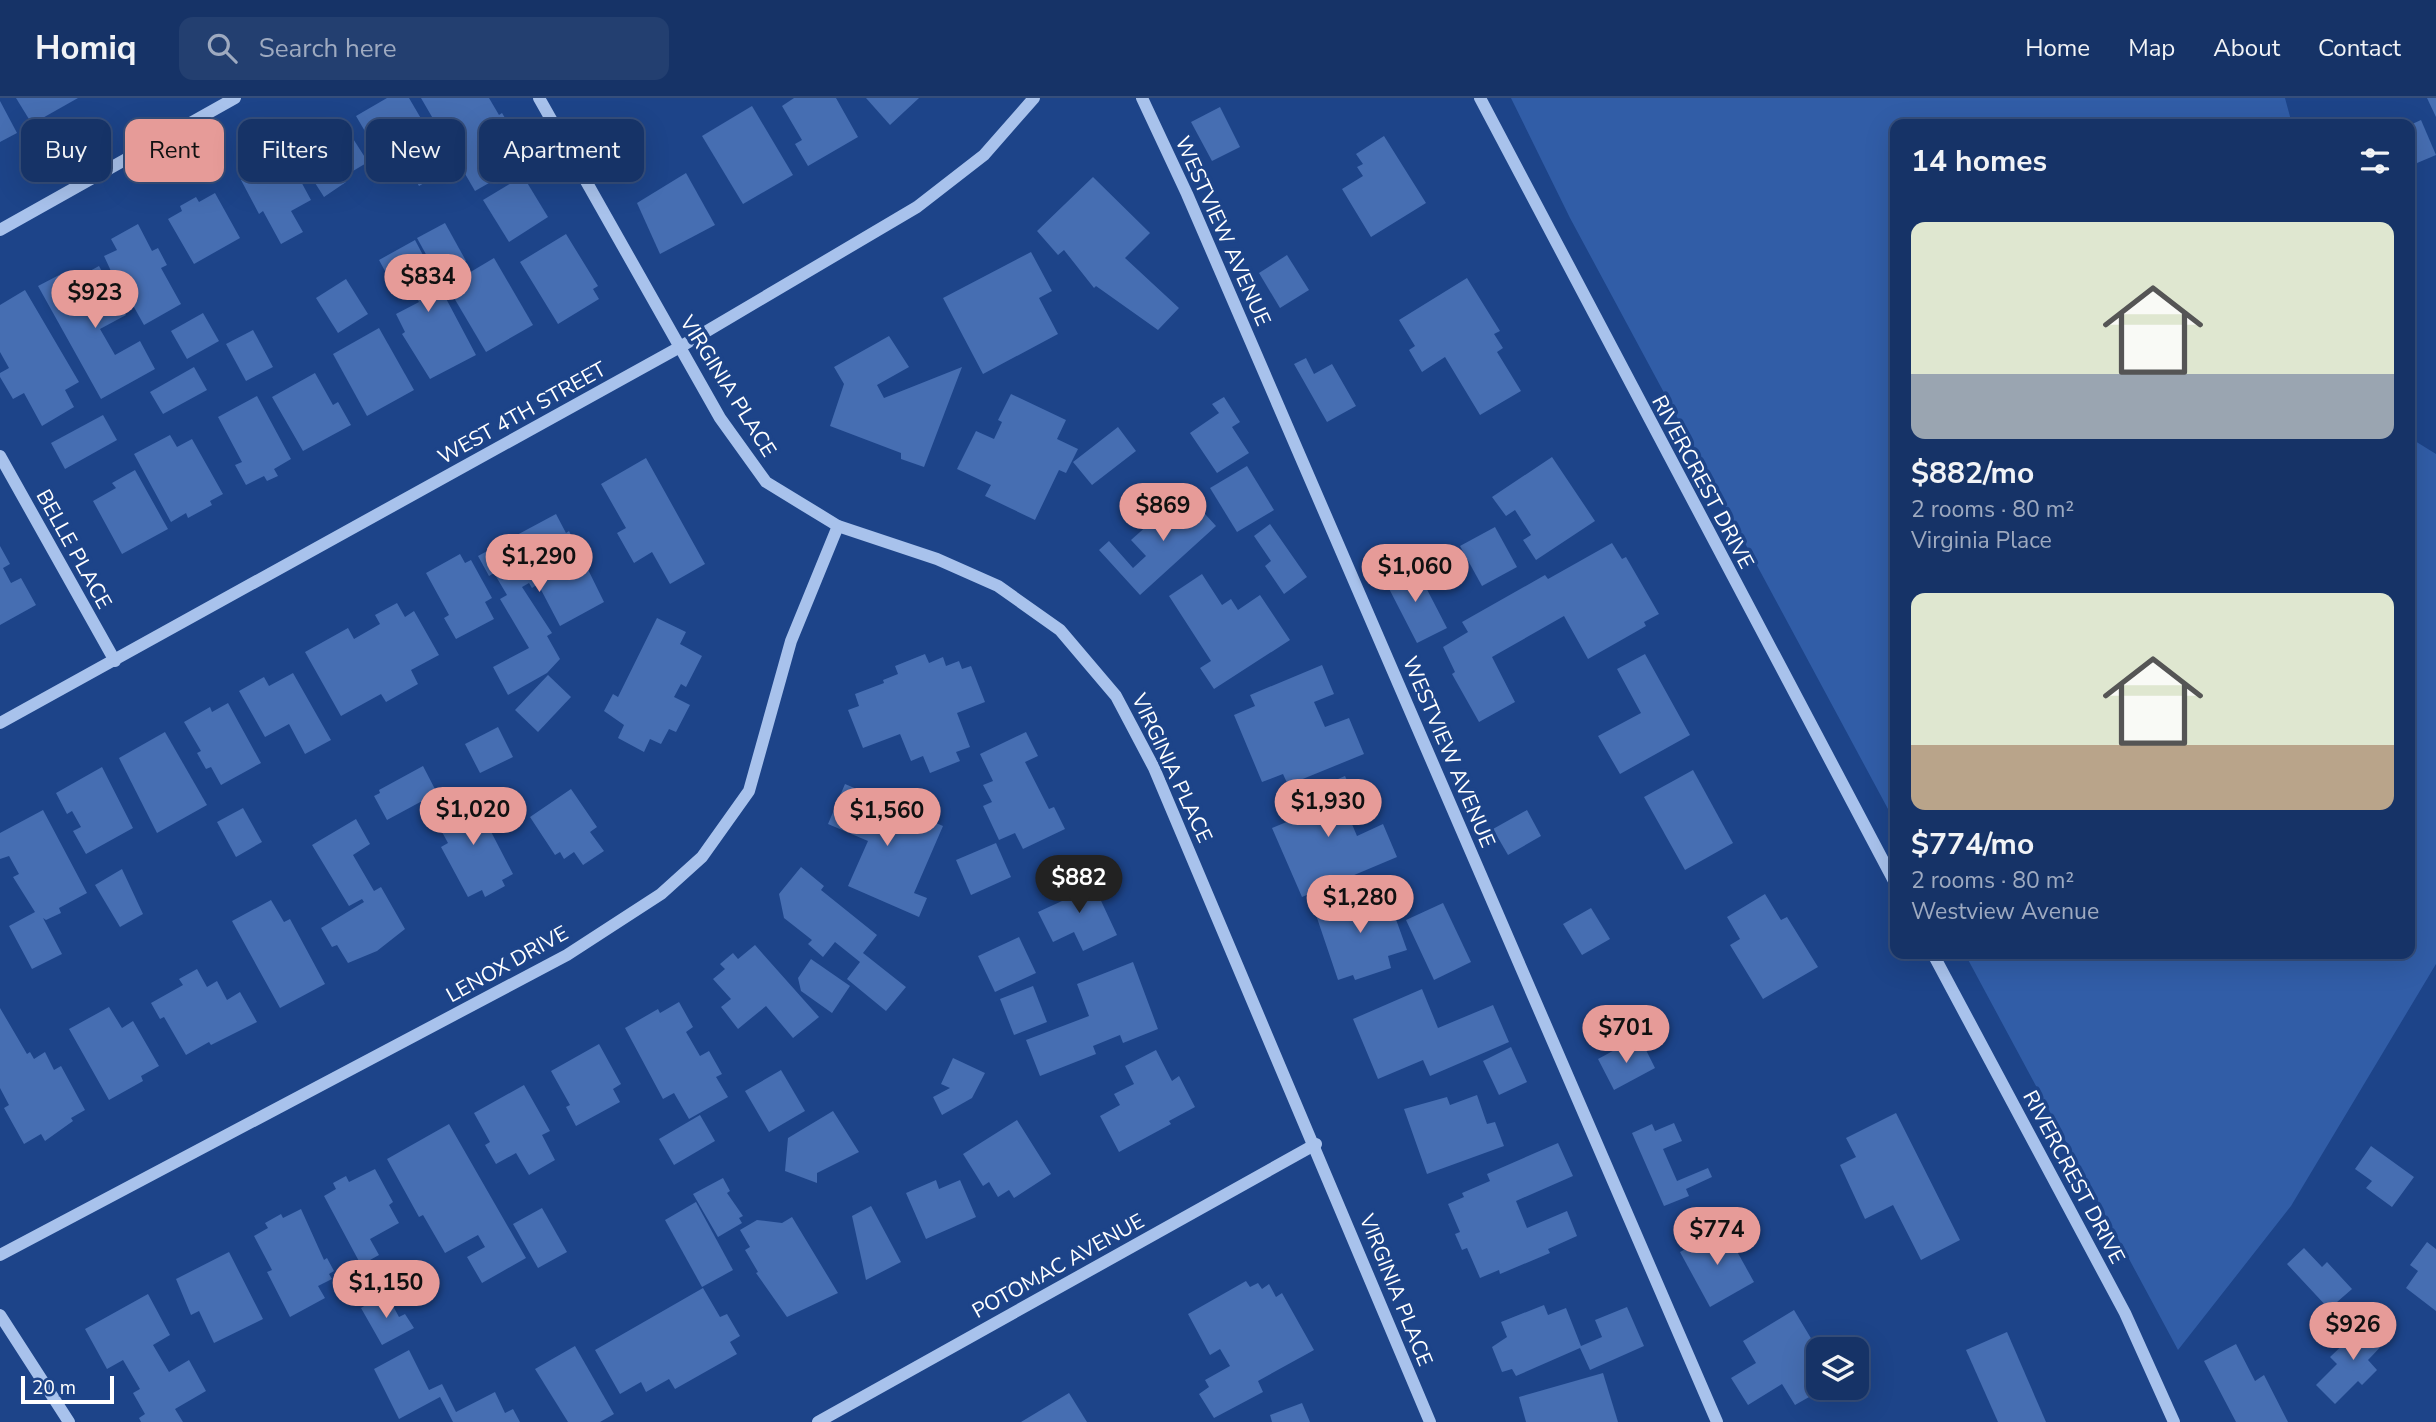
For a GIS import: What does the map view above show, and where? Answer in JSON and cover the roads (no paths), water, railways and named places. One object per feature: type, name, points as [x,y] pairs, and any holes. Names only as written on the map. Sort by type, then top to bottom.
[{"type":"street","points":[[0,230],[236,98]]},
{"type":"street","name":"VIRGINIA PLACE","points":[[539,98],[720,418],[766,482],[838,526],[937,559],[998,586],[1060,631],[1116,696],[1154,768],[1316,1144],[1430,1422]]},
{"type":"street","name":"WEST 4TH STREET","points":[[0,723],[680,347],[916,207],[985,155],[1034,98]]},
{"type":"street","name":"WESTVIEW AVENUE","points":[[1142,98],[1193,207],[1717,1422]]},
{"type":"street","name":"RIVERCREST DRIVE","points":[[1480,98],[1890,874]]},
{"type":"street","name":"BELLE PLACE","points":[[0,456],[115,661]]},
{"type":"street","name":"LENOX DRIVE","points":[[0,1255],[566,956],[661,894],[702,857],[749,791],[791,641],[838,526]]},
{"type":"street","name":"RIVERCREST DRIVE","points":[[1936,959],[2125,1313],[2173,1422]]},
{"type":"street","name":"POTOMAC AVENUE","points":[[818,1422],[1316,1144]]},
{"type":"street","points":[[0,1315],[69,1422]]}]
